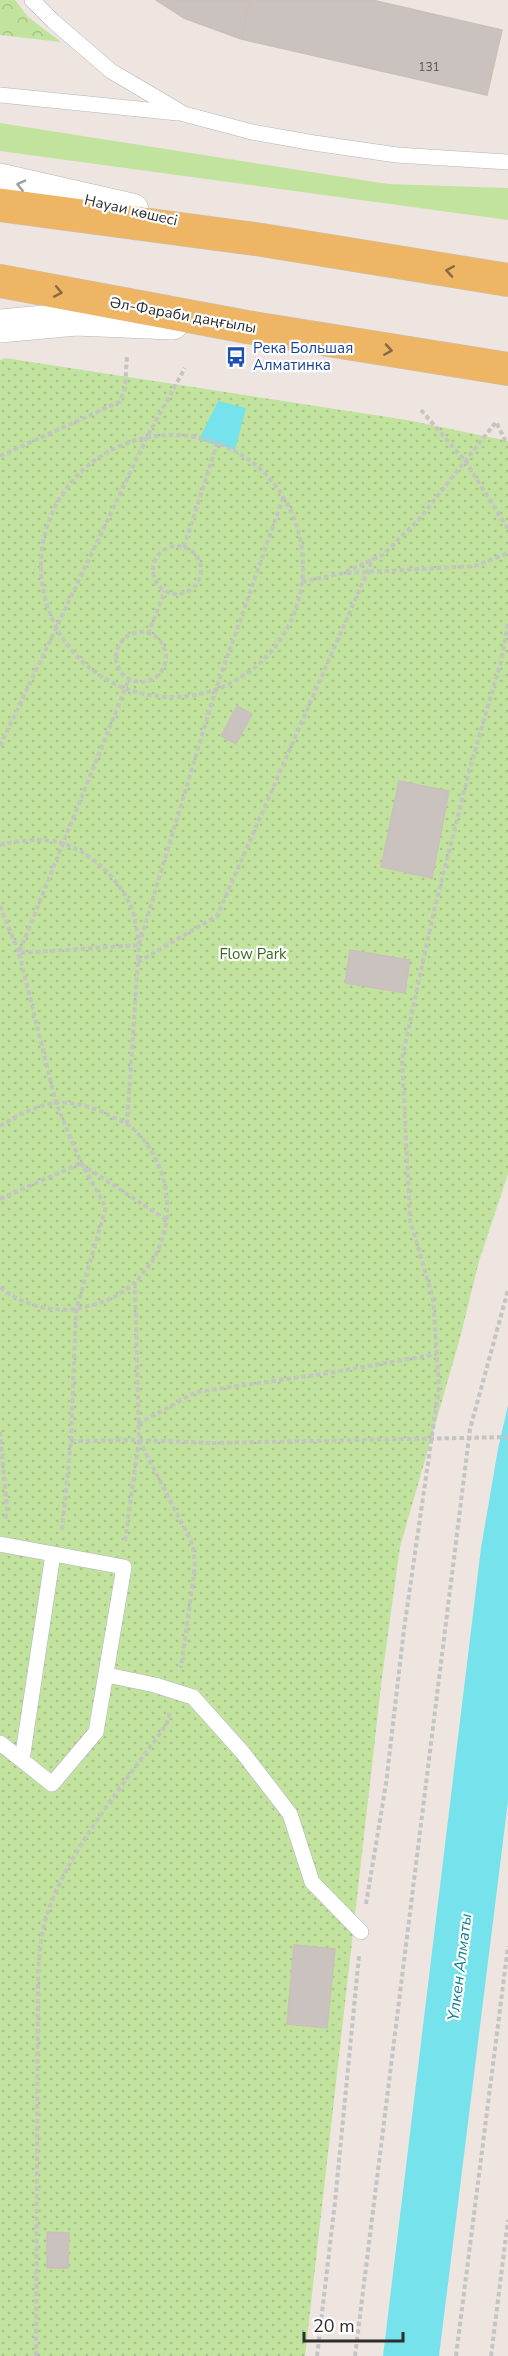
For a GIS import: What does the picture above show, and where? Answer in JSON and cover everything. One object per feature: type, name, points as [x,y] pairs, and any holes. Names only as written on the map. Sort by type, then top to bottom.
[{"type":"main road","points":[[0,205],[262,240],[508,280]]},
{"type":"main road","name":"Әл-Фараби даңғылы","points":[[0,281],[247,327],[508,369]]},
{"type":"street","name":"Науаи көшесі","points":[[0,180],[262,240]]},
{"type":"street","points":[[0,326],[9,323],[76,319],[247,327]]},
{"type":"lane","points":[[32,0],[111,71],[184,114]]},
{"type":"lane","points":[[0,95],[184,114],[252,132],[397,154],[508,162]]},
{"type":"lane","points":[[0,1544],[124,1567],[96,1732],[52,1784],[0,1743]]},
{"type":"lane","points":[[22,1760],[53,1554]]},
{"type":"lane","points":[[106,1675],[155,1684],[193,1697],[243,1753],[290,1814],[312,1882],[361,1932]]},
{"type":"path","points":[[0,456],[119,402],[125,389],[127,354]]},
{"type":"path","points":[[0,746],[147,435],[185,369]]},
{"type":"path","points":[[421,410],[466,462],[508,529]]},
{"type":"path","points":[[343,573],[383,555],[420,518],[496,422],[508,441]]},
{"type":"path","points":[[147,435],[186,437],[235,450],[271,478],[295,516],[305,560],[300,602],[282,641],[253,671],[215,692],[173,699],[126,688],[93,673],[63,642],[45,603],[39,561],[48,520],[71,481],[105,452],[147,435]]},
{"type":"path","points":[[184,547],[218,444]]},
{"type":"path","points":[[139,945],[215,692],[283,497]]},
{"type":"path","points":[[169,547],[184,547],[196,555],[201,570],[200,578],[189,590],[173,594],[165,591],[154,579],[154,563],[162,551],[169,547]]},
{"type":"path","points":[[302,582],[343,573],[475,567],[508,553]]},
{"type":"path","points":[[138,962],[217,916],[373,559]]},
{"type":"path","points":[[148,634],[165,591]]},
{"type":"path","points":[[317,2356],[335,2202],[361,1932],[386,1784],[404,1629],[439,1387],[433,1298],[410,1220],[402,1059],[434,910],[470,768],[501,662],[508,622]]},
{"type":"path","points":[[132,634],[148,634],[156,638],[165,651],[166,660],[159,675],[145,682],[129,679],[123,675],[116,661],[119,645],[132,634]]},
{"type":"path","points":[[19,953],[129,679]]},
{"type":"path","points":[[0,845],[21,839],[64,843],[98,863],[117,883],[133,910],[139,945],[127,1124]]},
{"type":"path","points":[[0,906],[19,953],[56,1102],[81,1163],[106,1207],[76,1310],[71,1441],[62,1531]]},
{"type":"path","points":[[19,953],[139,945]]},
{"type":"path","points":[[0,1126],[27,1110],[56,1102],[95,1108],[127,1124],[152,1151],[166,1184],[167,1220],[157,1254],[135,1283],[108,1301],[76,1310],[43,1308],[12,1296],[0,1287]]},
{"type":"path","points":[[0,1199],[81,1163]]},
{"type":"path","points":[[81,1163],[167,1220]]},
{"type":"path","points":[[124,1541],[139,1440],[135,1283]]},
{"type":"path","points":[[355,2356],[470,1429],[508,1290]]},
{"type":"path","points":[[138,1424],[196,1392],[322,1374],[437,1354]]},
{"type":"path","points":[[0,1432],[7,1509],[5,1520]]},
{"type":"path","points":[[71,1441],[139,1440],[212,1443],[508,1437]]},
{"type":"path","points":[[36,2356],[38,1971],[44,1926],[57,1888],[86,1838],[166,1725],[178,1692],[195,1566],[193,1545],[139,1440]]},
{"type":"path","points":[[456,2356],[508,1946]]},
{"type":"path","points":[[491,2356],[508,2220]]},
{"type":"green space","points":[[0,0],[15,0],[28,17],[61,42],[0,35]]},
{"type":"green space","points":[[0,123],[388,184],[508,188],[508,220],[0,151]]},
{"type":"green space","name":"Flow Park","points":[[5,358],[407,420],[508,441],[508,1174],[479,1261],[460,1338],[400,1547],[382,1677],[305,2356],[0,2356],[0,360]]},
{"type":"water","points":[[218,401],[246,408],[235,450],[199,440]]},
{"type":"water","name":"Үлкен Алматы","points":[[508,1405],[508,1801],[439,2356],[383,2356],[481,1548]]},
{"type":"building","points":[[156,0],[250,0],[241,39],[184,18]]},
{"type":"building","points":[[250,0],[372,0],[502,30],[487,95],[241,39]]},
{"type":"building","points":[[237,706],[252,714],[236,744],[221,736]]},
{"type":"building","points":[[399,781],[449,791],[432,878],[381,867]]},
{"type":"building","points":[[350,950],[410,960],[405,993],[345,983]]},
{"type":"building","points":[[294,1945],[335,1949],[327,2028],[287,2024]]},
{"type":"building","points":[[47,2232],[69,2233],[68,2268],[47,2268]]},
{"type":"place","name":"Река Большая Алматинка","points":[[236,357]]}]
